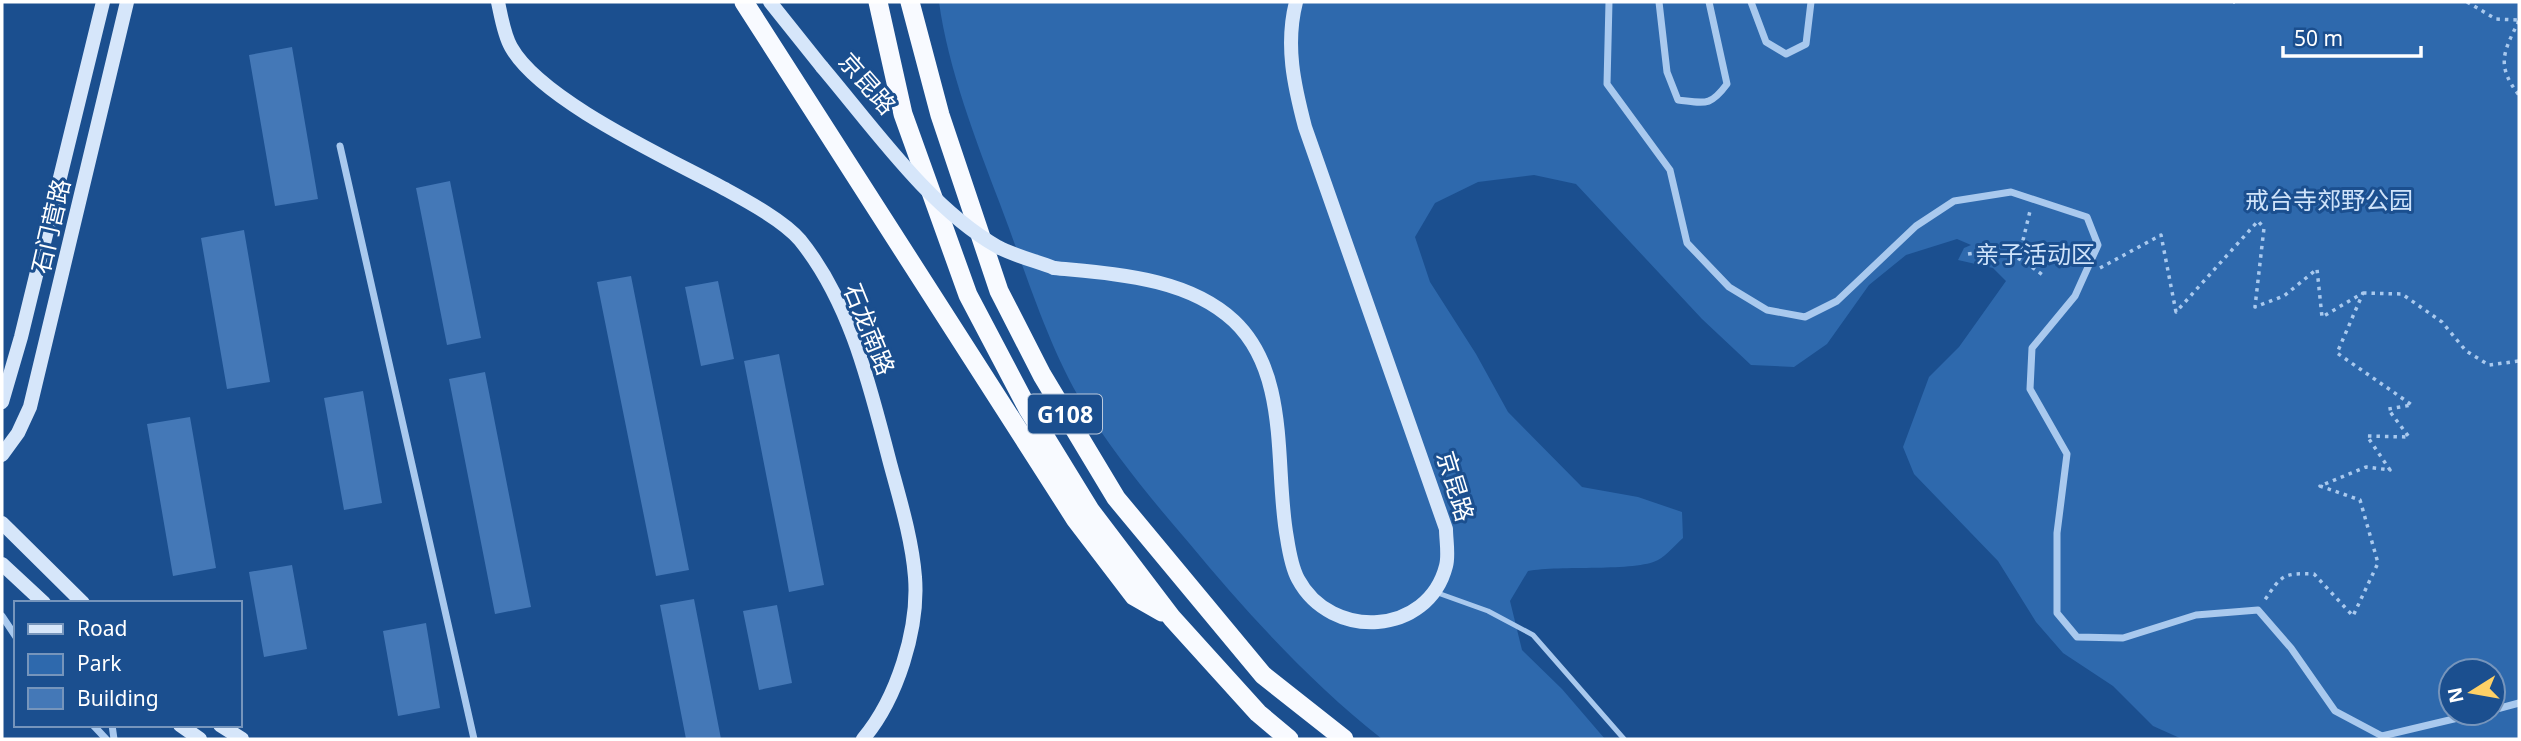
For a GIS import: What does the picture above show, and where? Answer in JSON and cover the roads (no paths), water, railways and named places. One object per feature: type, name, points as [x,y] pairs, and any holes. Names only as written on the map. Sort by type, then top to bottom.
[{"type":"highway","points":[[744,2],[1076,520],[1134,596],[1172,618]]},
{"type":"highway","name":"京昆路","points":[[878,2],[904,114],[968,295],[1028,409],[1090,510],[1172,618],[1258,713],[1289,739]]},
{"type":"highway","name":"京昆路","points":[[911,6],[940,115],[999,291],[1042,375],[1116,498],[1228,633],[1263,675],[1344,739]]},
{"type":"main road","name":"石门营路","points":[[2,402],[21,337],[103,2]]},
{"type":"main road","name":"石门营路","points":[[2,455],[18,433],[30,407],[127,2]]},
{"type":"main road","name":"石龙南路","points":[[498,2],[511,48],[537,75],[576,107],[750,203],[799,238],[841,306],[869,386],[902,508],[915,578],[909,652],[875,725],[863,739]]},
{"type":"main road","name":"京昆路","points":[[770,2],[925,187],[963,223],[1000,248],[1054,268],[1174,287],[1203,300],[1234,321],[1256,351],[1270,387],[1277,429],[1282,512],[1297,579],[1316,603],[1345,620],[1378,624],[1409,613],[1433,592],[1447,565],[1446,529],[1306,127],[1291,64],[1290,41],[1296,2]]},
{"type":"main road","points":[[2,523],[81,601]]},
{"type":"main road","points":[[2,564],[42,601]]},
{"type":"main road","points":[[183,727],[200,739]]},
{"type":"main road","points":[[223,727],[242,739]]},
{"type":"street","points":[[1609,2],[1607,84],[1670,170],[1687,243],[1729,287],[1768,310],[1805,317],[1838,300],[1916,226],[1954,201],[2011,192],[2087,217],[2098,245],[2075,296],[2032,348],[2030,389],[2067,454],[2057,533],[2057,613],[2077,636],[2123,638],[2196,615],[2258,610],[2291,648],[2335,711],[2382,736],[2437,723]]},
{"type":"street","points":[[1659,2],[1667,72],[1678,100],[1705,104],[1716,99],[1727,84],[1709,2]]},
{"type":"street","points":[[1751,2],[1766,42],[1786,54],[1806,44],[1811,2]]},
{"type":"street","points":[[340,146],[474,739]]},
{"type":"street","points":[[2,616],[14,633]]},
{"type":"lane","points":[[1433,592],[1488,611],[1533,635],[1624,739]]},
{"type":"park label","name":"戒台寺郊野公园","points":[[2329,199]]},
{"type":"park label","name":"亲子活动区","points":[[2035,253]]}]
